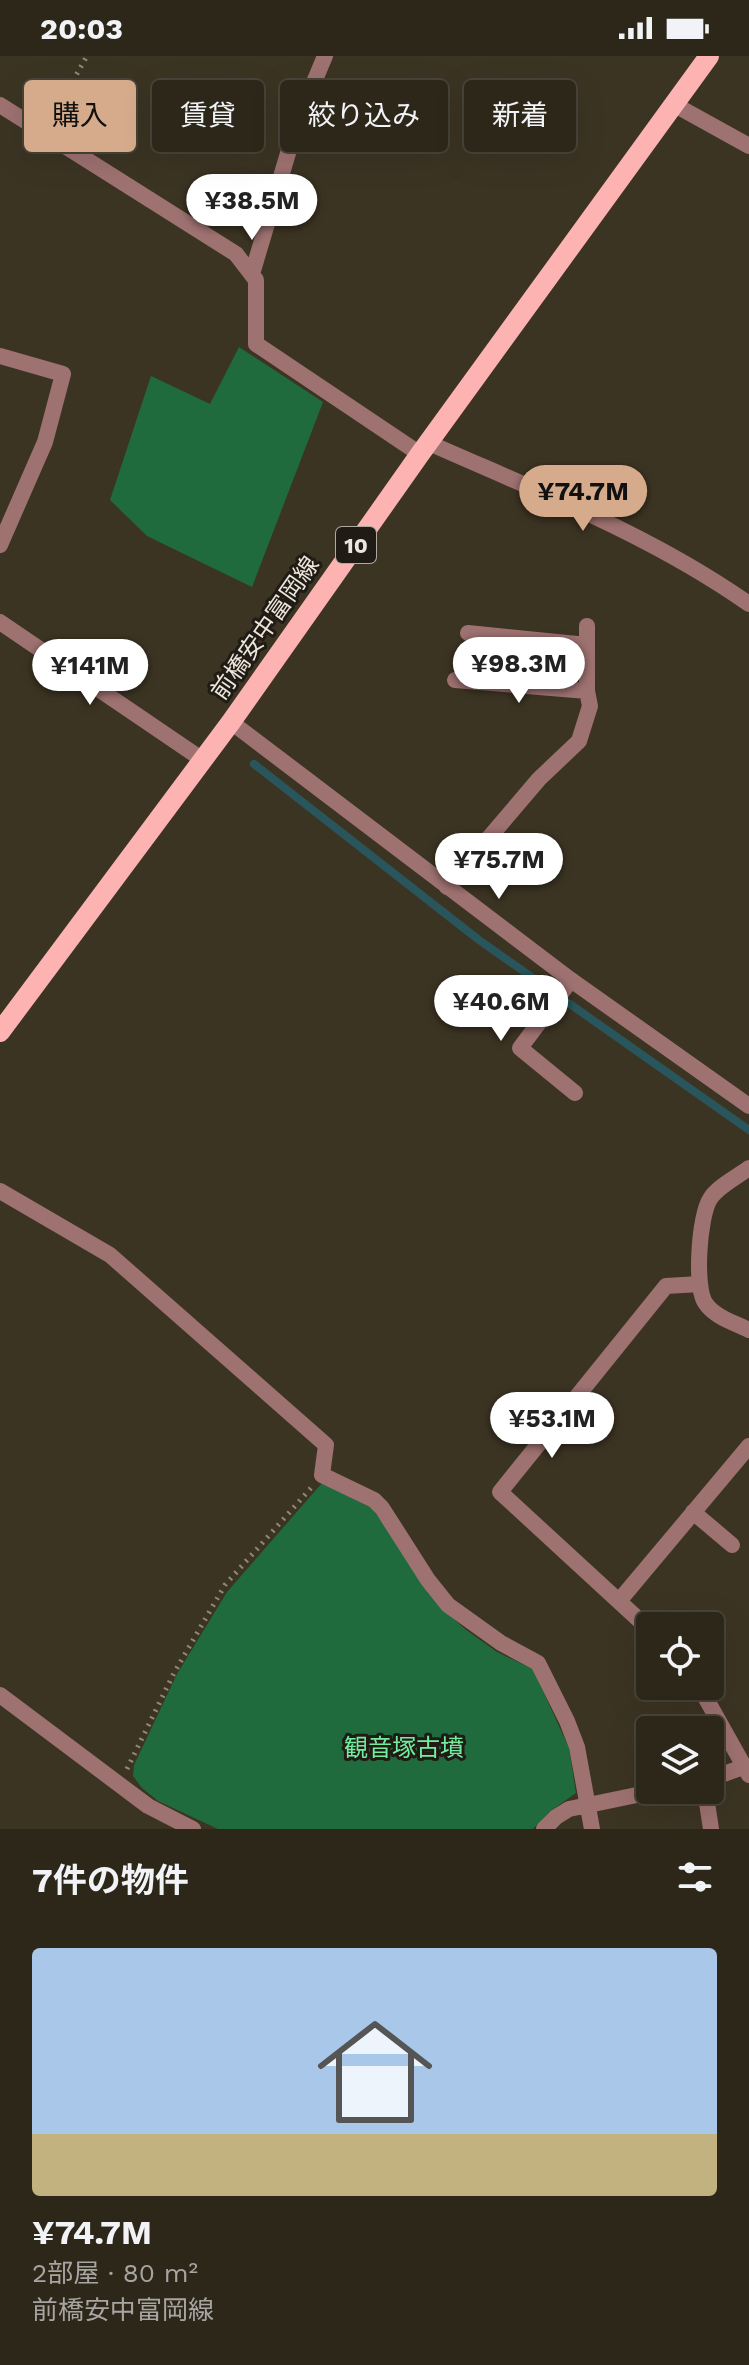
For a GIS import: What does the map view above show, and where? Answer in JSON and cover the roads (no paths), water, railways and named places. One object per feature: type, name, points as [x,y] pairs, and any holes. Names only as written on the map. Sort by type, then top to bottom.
[{"type":"main road","name":"前橋安中富岡線","points":[[0,1032],[231,722],[424,448],[709,56]]},
{"type":"street","points":[[252,274],[297,123],[325,56]]},
{"type":"street","points":[[0,105],[236,254],[256,280],[256,344],[424,448],[584,511],[721,584],[749,604]]},
{"type":"street","points":[[675,105],[749,146]]},
{"type":"street","points":[[0,356],[63,374],[45,442],[0,545]]},
{"type":"street","points":[[0,622],[203,760]]},
{"type":"street","points":[[447,887],[539,779],[579,741],[590,706],[587,691],[587,626]]},
{"type":"street","points":[[468,633],[587,645]]},
{"type":"street","points":[[455,680],[587,691]]},
{"type":"street","points":[[231,722],[571,980],[749,1106]]},
{"type":"street","points":[[571,980],[520,1048],[575,1093]]},
{"type":"street","points":[[749,1168],[710,1197],[706,1207],[700,1284],[706,1305],[718,1315],[749,1330]]},
{"type":"street","points":[[0,1191],[110,1255],[326,1445],[322,1475],[374,1500],[382,1508],[428,1580],[448,1605],[501,1643],[538,1663],[577,1747],[592,1829]]},
{"type":"street","points":[[636,1617],[500,1492],[666,1286],[700,1284]]},
{"type":"street","points":[[619,1601],[749,1446]]},
{"type":"street","points":[[693,1512],[732,1545]]},
{"type":"street","points":[[0,1695],[148,1806],[193,1829]]},
{"type":"street","points":[[707,1700],[746,1771],[724,1776]]},
{"type":"street","points":[[544,1829],[569,1809],[636,1795]]},
{"type":"street","points":[[707,1804],[711,1829]]},
{"type":"waterway","points":[[254,764],[479,940],[749,1130]]},
{"type":"park label","name":"観音塚古墳","points":[[404,1748]]}]
